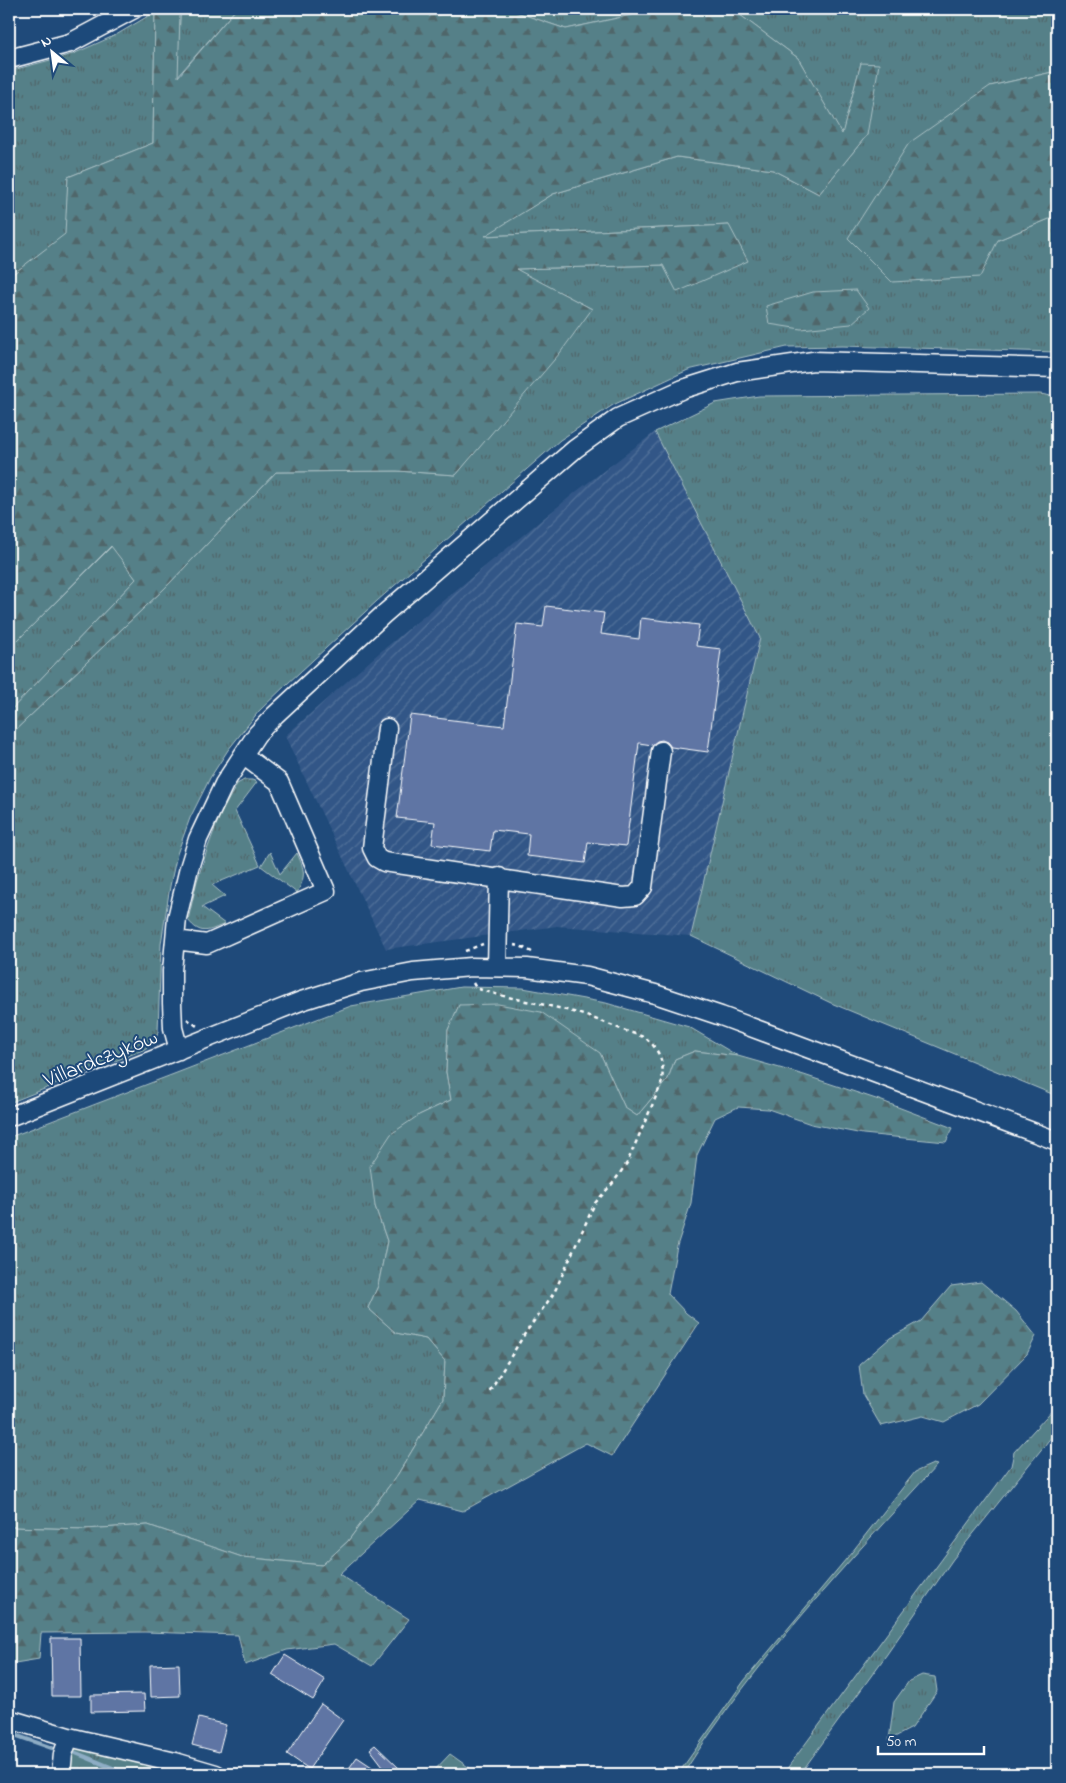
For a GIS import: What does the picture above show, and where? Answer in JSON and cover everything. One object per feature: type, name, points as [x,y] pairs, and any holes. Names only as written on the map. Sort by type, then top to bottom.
[{"type":"street","points":[[9,59],[70,42],[134,9]]},
{"type":"street","points":[[179,1050],[173,1028],[172,1003],[172,971],[177,918],[198,839],[224,784],[243,755],[257,734],[275,715],[384,614],[574,449],[618,418],[683,389],[738,372],[812,361],[1057,368]]},
{"type":"street","points":[[387,728],[372,848],[377,858],[384,862],[623,896],[635,896],[643,887],[661,751]]},
{"type":"street","points":[[175,940],[207,944],[326,891],[279,782],[243,755]]},
{"type":"street","points":[[497,967],[499,878]]},
{"type":"street","name":"Villardczyków","points":[[9,1117],[300,1001],[361,982],[467,959],[497,967],[527,968],[587,976],[655,994],[721,1016],[1057,1141]]},
{"type":"street","points":[[9,1719],[69,1737],[175,1762],[216,1774]]},
{"type":"street","points":[[61,1774],[69,1737]]},
{"type":"path","points":[[489,1392],[524,1335],[554,1293],[595,1203],[613,1183],[627,1163],[661,1085],[664,1073],[662,1061],[655,1048],[647,1039],[614,1026],[556,1008],[499,996],[476,988],[467,959],[480,944],[520,946],[534,953]]},
{"type":"path","points":[[184,1018],[203,1027]]},
{"type":"shaded area","points":[[655,432],[760,638],[691,936],[557,926],[386,949],[285,736],[379,653],[577,491]]},
{"type":"green space","points":[[159,9],[186,9],[180,16],[178,77],[236,9],[427,9],[429,16],[485,9],[507,9],[566,29],[636,14],[641,9],[732,9],[798,58],[842,134],[861,63],[879,64],[867,135],[819,194],[773,170],[677,157],[553,194],[485,236],[729,225],[748,261],[677,292],[663,265],[516,269],[592,309],[560,353],[456,475],[397,471],[276,472],[165,588],[9,736],[9,712],[136,579],[111,546],[9,649],[9,277],[65,234],[68,177],[153,143],[155,12]]},
{"type":"green space","points":[[186,9],[236,9],[177,77],[180,16]]},
{"type":"green space","points":[[507,9],[641,9],[636,14],[566,29]]},
{"type":"green space","points":[[732,9],[1057,9],[1057,71],[990,86],[998,240],[1054,217],[1057,218],[1057,352],[842,346],[787,347],[688,370],[613,405],[560,440],[377,601],[287,684],[259,711],[228,750],[210,778],[190,818],[177,854],[161,944],[158,1032],[155,1042],[143,1050],[9,1103],[9,736],[165,588],[276,472],[397,471],[456,475],[592,309],[515,269],[664,265],[729,225],[483,236],[553,194],[677,157],[773,170],[819,194],[867,135],[861,63],[842,135],[798,58]]},
{"type":"green space","points":[[155,12],[153,143],[68,177],[66,234],[9,277],[9,71],[73,54],[116,35]]},
{"type":"green space","points":[[1057,71],[1057,217],[998,240],[980,277],[892,282],[848,238],[909,143],[990,86]]},
{"type":"green space","points":[[856,290],[869,308],[851,324],[801,329],[769,324],[766,306],[813,292]]},
{"type":"green space","points":[[1040,394],[1057,397],[1057,1096],[831,1003],[691,936],[760,638],[655,432],[715,403],[759,396]]},
{"type":"green space","points":[[112,546],[136,579],[9,712],[9,649]]},
{"type":"green space","points":[[244,780],[257,782],[235,811],[260,865],[212,885],[225,896],[202,907],[225,924],[205,931],[201,930],[188,920],[197,881],[220,815],[237,784]]},
{"type":"green space","points":[[270,852],[280,874],[297,853],[302,864],[303,877],[297,893],[261,866]]},
{"type":"green space","points":[[461,987],[523,988],[606,1003],[689,1027],[738,1056],[695,1051],[675,1059],[668,1079],[637,1116],[625,1108],[600,1053],[459,1005],[448,1030],[446,1072],[451,1100],[419,1115],[375,1206],[387,1241],[378,1286],[368,1308],[396,1333],[426,1339],[445,1361],[443,1399],[398,1474],[348,1541],[322,1565],[242,1557],[148,1525],[85,1529],[9,1527],[10,1137],[351,1006]]},
{"type":"green space","points":[[498,1004],[541,1012],[600,1053],[625,1108],[637,1116],[668,1079],[675,1059],[695,1051],[738,1056],[804,1075],[882,1101],[953,1128],[946,1142],[863,1134],[811,1124],[768,1109],[738,1107],[715,1118],[697,1155],[691,1203],[677,1246],[668,1294],[686,1313],[699,1323],[612,1456],[586,1443],[463,1511],[420,1500],[339,1574],[409,1619],[372,1666],[334,1644],[287,1650],[245,1665],[238,1635],[145,1632],[41,1633],[39,1659],[9,1664],[9,1527],[85,1529],[148,1525],[242,1557],[322,1565],[348,1541],[398,1474],[443,1399],[445,1361],[426,1339],[396,1333],[368,1308],[378,1286],[387,1241],[375,1206],[370,1166],[391,1134],[419,1115],[451,1100],[446,1072],[448,1030],[459,1005]]},
{"type":"green space","points":[[981,1282],[1016,1311],[1036,1336],[1027,1354],[978,1404],[944,1422],[923,1416],[881,1426],[863,1395],[859,1365],[890,1338],[921,1321],[951,1286]]},
{"type":"green space","points":[[1057,1405],[1057,1430],[953,1559],[800,1774],[783,1774],[1011,1466],[1014,1452]]},
{"type":"green space","points":[[933,1464],[937,1465],[836,1576],[771,1652],[711,1732],[683,1774],[678,1774],[744,1681],[852,1552],[915,1472]]},
{"type":"green space","points":[[922,1675],[935,1677],[937,1691],[912,1728],[889,1740],[894,1702],[909,1681]]},
{"type":"green space","points":[[75,1746],[181,1774],[67,1774]]},
{"type":"green space","points":[[450,1754],[478,1774],[431,1774]]},
{"type":"building","points":[[546,606],[604,613],[601,634],[639,639],[641,618],[699,625],[696,646],[721,649],[708,752],[671,747],[662,740],[652,745],[639,743],[626,846],[588,842],[585,863],[527,856],[529,834],[493,830],[490,851],[432,844],[435,822],[397,818],[410,715],[504,726],[517,624],[543,627]]},
{"type":"building","points":[[51,1638],[80,1638],[81,1696],[52,1696]]},
{"type":"building","points":[[285,1655],[325,1680],[313,1700],[272,1675]]},
{"type":"building","points":[[179,1664],[180,1696],[151,1697],[150,1665]]},
{"type":"building","points":[[144,1694],[145,1711],[91,1712],[91,1695]]},
{"type":"building","points":[[321,1704],[343,1720],[309,1769],[287,1754]]},
{"type":"building","points":[[199,1718],[226,1725],[219,1752],[192,1745]]},
{"type":"building","points":[[375,1745],[399,1768],[393,1774],[389,1774],[370,1749]]},
{"type":"building","points":[[357,1757],[372,1767],[367,1774],[345,1774]]},
{"type":"waterway","points":[[9,1733],[52,1748]]},
{"type":"waterway","points":[[76,1753],[127,1774]]}]
